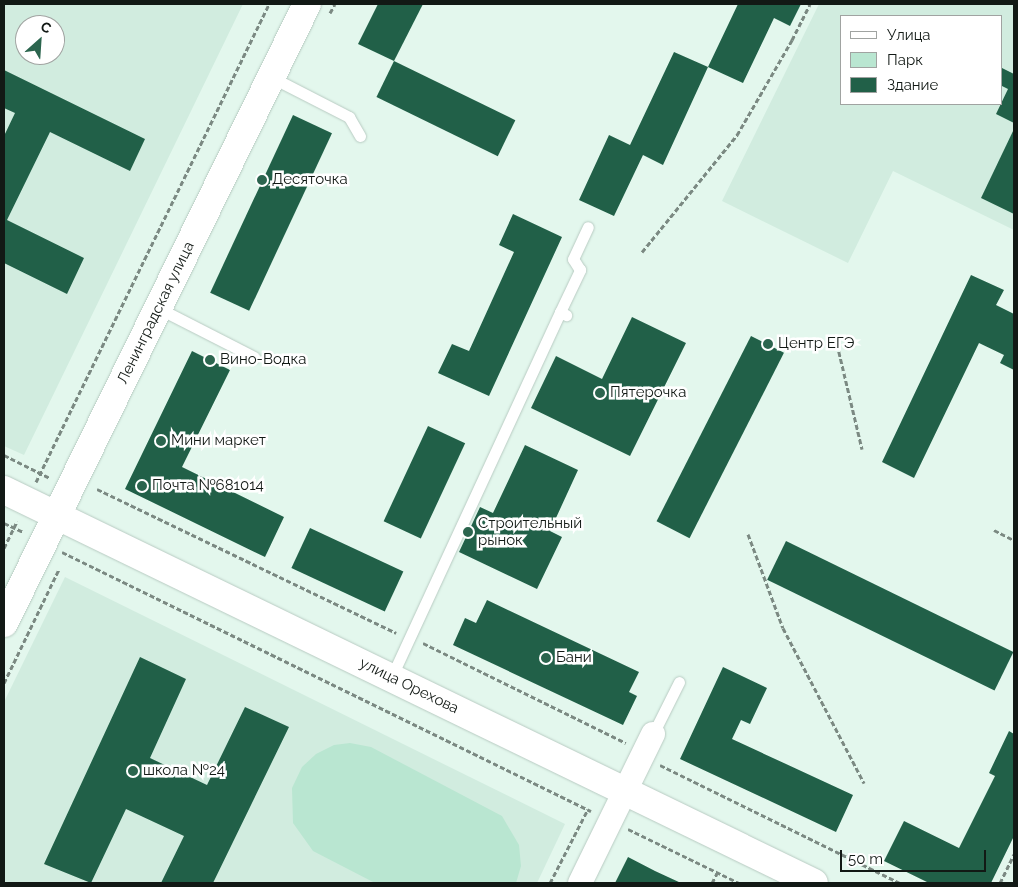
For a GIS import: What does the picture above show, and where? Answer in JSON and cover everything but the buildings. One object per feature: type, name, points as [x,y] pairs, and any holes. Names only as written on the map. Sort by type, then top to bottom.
[{"type":"street","name":"Ленинградская улица","points":[[4,623],[55,548],[158,308],[307,4]]},
{"type":"street","name":"улица Орехова","points":[[15,495],[814,883]]},
{"type":"street","points":[[580,883],[649,743]]},
{"type":"lane","points":[[272,77],[349,117],[360,136]]},
{"type":"lane","points":[[391,678],[563,314],[580,270],[573,259],[588,227]]},
{"type":"lane","points":[[158,308],[254,357]]},
{"type":"lane","points":[[649,743],[679,682]]},
{"type":"path","points":[[4,548],[14,528],[15,495],[269,4]]},
{"type":"path","points":[[642,252],[737,135],[792,40],[810,4]]},
{"type":"path","points":[[837,344],[862,449]]},
{"type":"path","points":[[95,494],[97,489],[409,640],[434,646],[649,743],[663,767],[900,883]]},
{"type":"path","points":[[4,683],[55,548],[68,521]]},
{"type":"path","points":[[4,523],[739,883]]},
{"type":"path","points":[[994,530],[1014,540]]},
{"type":"path","points":[[748,534],[783,628],[864,783]]},
{"type":"path","points":[[550,883],[588,809]]},
{"type":"path","points":[[1000,883],[1014,854]]},
{"type":"path","points":[[712,883],[718,872]]},
{"type":"shaded area","points":[[4,4],[243,4],[24,455],[4,446]]},
{"type":"shaded area","points":[[819,4],[1014,4],[1014,230],[893,171],[848,263],[722,201]]},
{"type":"shaded area","points":[[65,577],[565,824],[537,883],[4,883],[4,702]]},
{"type":"green space","points":[[350,743],[371,747],[502,816],[519,845],[521,866],[516,883],[375,883],[313,851],[293,823],[292,788],[302,767],[316,754],[334,745]]},
{"type":"place","name":"Десяточка","points":[[262,180]]},
{"type":"place","name":"Центр ЕГЭ","points":[[768,344]]},
{"type":"place","name":"Вино-Водка","points":[[210,360]]},
{"type":"place","name":"Пятерочка","points":[[600,393]]},
{"type":"place","name":"Мини маркет","points":[[161,441]]},
{"type":"place","name":"Почта №681014","points":[[142,486]]},
{"type":"place","name":"Строительный рынок","points":[[468,532]]},
{"type":"place","name":"Бани","points":[[546,658]]},
{"type":"place","name":"школа №24","points":[[133,771]]}]
